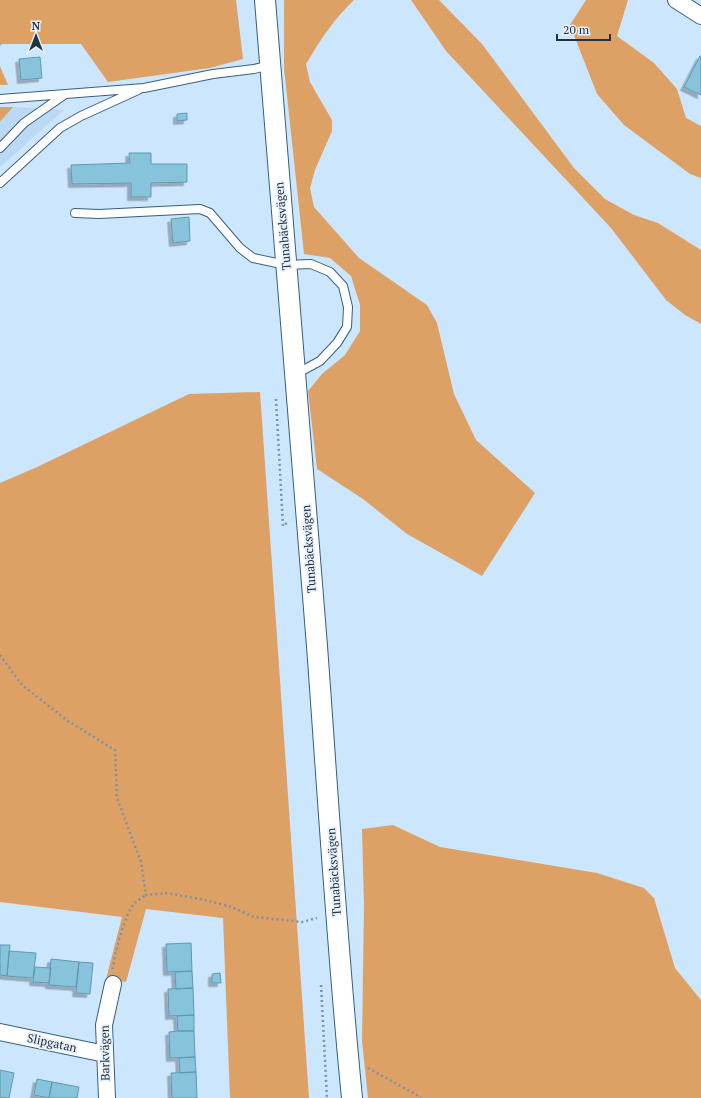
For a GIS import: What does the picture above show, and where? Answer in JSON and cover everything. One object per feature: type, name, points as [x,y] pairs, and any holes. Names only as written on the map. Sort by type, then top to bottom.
[{"type":"street","name":"Tunabäcksvägen","points":[[265,0],[352,1098]]},
{"type":"street","points":[[676,0],[701,16]]},
{"type":"street","name":"Barkvägen","points":[[107,1098],[104,1025],[113,984]]},
{"type":"street","name":"Slipgatan","points":[[0,1032],[105,1054]]},
{"type":"lane","points":[[0,98],[144,88],[214,74],[254,69],[270,65]]},
{"type":"lane","points":[[0,183],[60,128],[81,116],[144,88]]},
{"type":"lane","points":[[0,148],[24,123],[65,94]]},
{"type":"lane","points":[[75,213],[99,214],[200,209],[210,213],[240,248],[253,258],[286,265],[310,264],[330,272],[342,286],[348,307],[347,327],[338,343],[320,361],[295,374]]},
{"type":"path","points":[[0,655],[22,685],[68,722],[115,750],[117,798],[141,862],[146,895]]},
{"type":"path","points":[[113,984],[113,963],[128,915],[134,903],[146,895],[167,893],[200,899],[229,906],[254,917],[302,922],[318,918]]},
{"type":"path","points":[[348,1058],[417,1094],[421,1098]]},
{"type":"shaded area","points":[[0,0],[236,0],[243,59],[210,68],[108,82],[81,44],[2,44],[0,46]]},
{"type":"shaded area","points":[[284,0],[354,0],[328,30],[306,64],[310,82],[332,120],[332,131],[315,170],[310,188],[314,207],[359,258],[427,305],[437,323],[454,394],[476,440],[535,493],[482,576],[407,534],[363,499],[317,469],[308,391],[322,374],[345,355],[360,331],[360,305],[351,276],[330,258],[304,254],[284,68]]},
{"type":"shaded area","points":[[411,0],[439,0],[482,44],[574,168],[605,199],[634,215],[658,223],[701,250],[701,324],[685,315],[666,300],[611,228],[446,51]]},
{"type":"shaded area","points":[[586,0],[628,0],[617,36],[654,63],[677,89],[686,118],[701,126],[701,178],[690,174],[624,125],[597,94],[570,25]]},
{"type":"shaded area","points":[[0,66],[8,85],[0,85]]},
{"type":"shaded area","points":[[0,107],[13,107],[0,122]]},
{"type":"shaded area","points":[[13,107],[64,110],[0,167],[0,122]]},
{"type":"shaded area","points":[[260,392],[309,1098],[230,1098],[223,918],[146,909],[126,982],[106,979],[122,917],[0,902],[0,483],[37,467],[189,394]]},
{"type":"shaded area","points":[[393,825],[440,847],[597,873],[644,888],[654,898],[675,968],[701,1000],[701,1098],[368,1098],[362,1041],[364,905],[362,829]]},
{"type":"building","points":[[701,56],[701,95],[684,87]]},
{"type":"building","points":[[40,57],[42,78],[21,80],[19,59]]},
{"type":"building","points":[[187,113],[187,120],[177,121],[177,114]]},
{"type":"building","points":[[129,153],[151,153],[151,164],[187,164],[187,182],[151,183],[151,197],[131,197],[131,183],[72,184],[71,165],[130,163]]},
{"type":"building","points":[[189,217],[190,241],[173,243],[171,219]]},
{"type":"building","points":[[191,943],[192,971],[167,972],[166,944]]},
{"type":"building","points":[[0,945],[10,945],[7,976],[0,975]]},
{"type":"building","points":[[9,951],[36,953],[33,978],[7,976]]},
{"type":"building","points":[[51,959],[79,962],[76,987],[49,985]]},
{"type":"building","points":[[79,962],[93,963],[90,994],[76,993]]},
{"type":"building","points":[[35,967],[51,968],[49,983],[33,982]]},
{"type":"building","points":[[192,971],[193,988],[176,989],[175,972]]},
{"type":"building","points":[[220,973],[221,983],[212,983],[212,974]]},
{"type":"building","points":[[193,988],[194,1015],[169,1016],[168,989]]},
{"type":"building","points":[[194,1015],[194,1031],[178,1031],[177,1016]]},
{"type":"building","points":[[194,1031],[195,1057],[170,1058],[169,1032]]},
{"type":"building","points":[[195,1057],[196,1072],[180,1073],[179,1058]]},
{"type":"building","points":[[0,1070],[14,1073],[9,1098],[0,1097]]},
{"type":"building","points":[[196,1072],[197,1098],[172,1098],[171,1073]]},
{"type":"building","points":[[37,1079],[52,1082],[49,1098],[34,1095]]},
{"type":"building","points":[[52,1082],[79,1087],[77,1098],[49,1098]]}]
